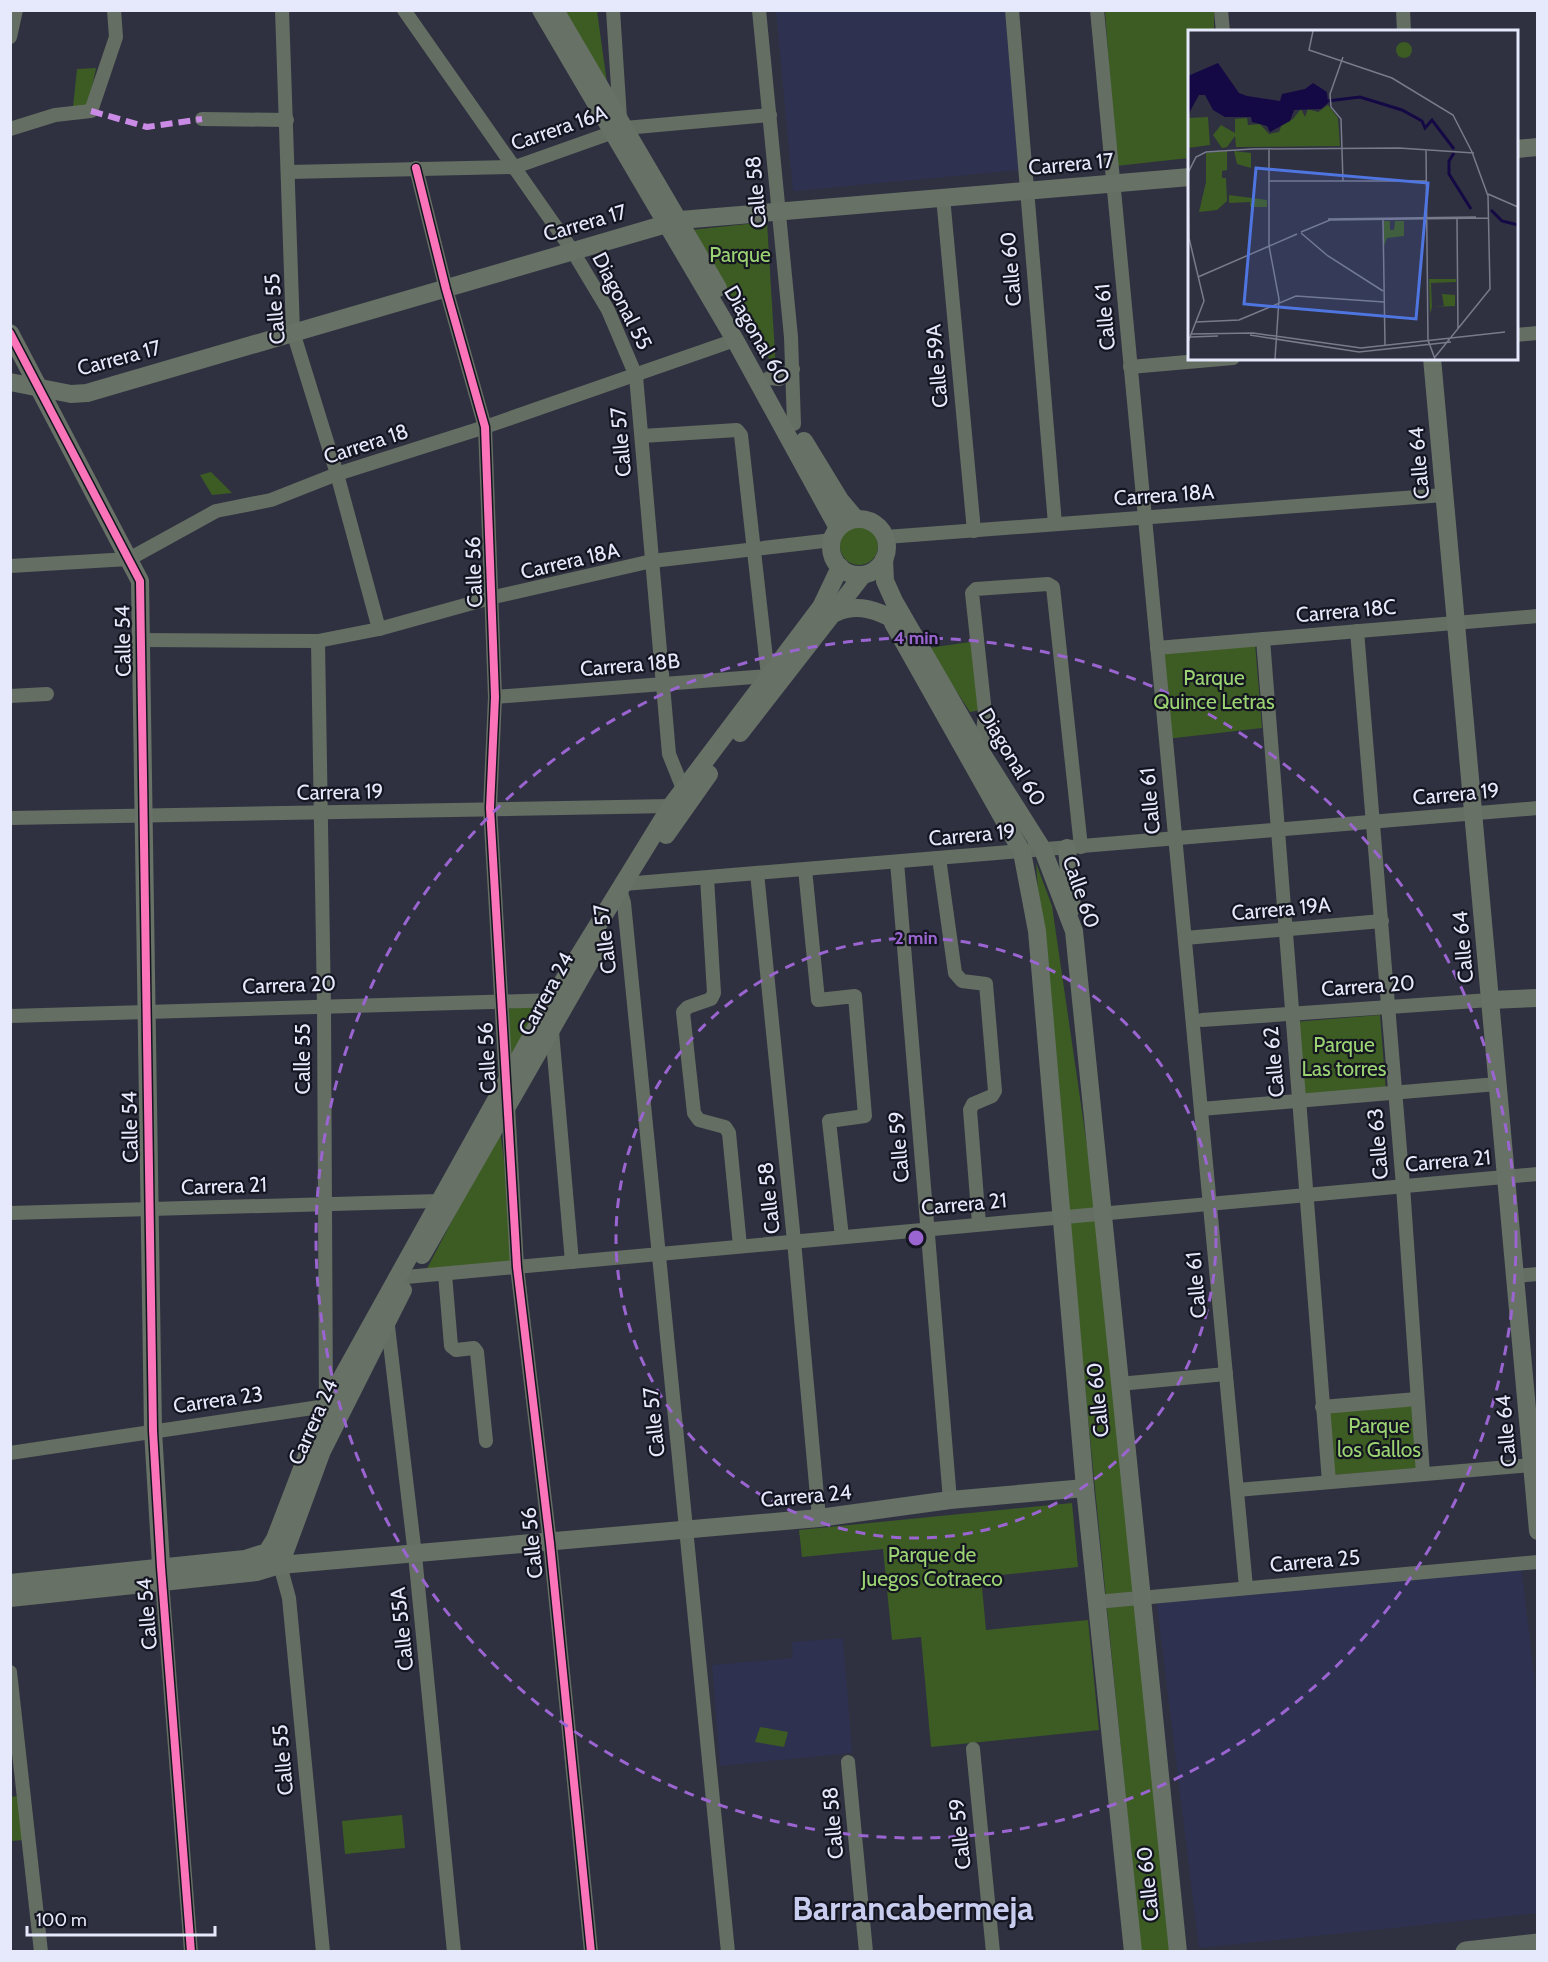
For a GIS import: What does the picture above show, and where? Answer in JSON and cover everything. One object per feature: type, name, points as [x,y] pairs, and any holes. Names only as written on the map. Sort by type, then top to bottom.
[{"type":"main road","points":[[1466,1952],[1538,1944]]},
{"type":"street","points":[[10,37],[16,10]]},
{"type":"street","points":[[10,129],[63,113],[91,111],[116,37],[114,10]]},
{"type":"street","name":"Calle 55","points":[[282,10],[294,333],[337,474],[379,629]]},
{"type":"street","name":"Diagonal 55","points":[[405,10],[572,250],[608,310],[636,376]]},
{"type":"street","name":"Diagonal 60","points":[[541,10],[619,126]]},
{"type":"street","name":"Diagonal 60","points":[[555,10],[673,221],[840,500],[856,519]]},
{"type":"street","name":"Calle 58","points":[[759,10],[791,337],[794,424]]},
{"type":"street","name":"Calle 60","points":[[1012,10],[1055,525]]},
{"type":"street","name":"Calle 61","points":[[1097,10],[1246,1587]]},
{"type":"street","points":[[1221,10],[1223,30]]},
{"type":"street","points":[[1403,10],[1404,30]]},
{"type":"street","points":[[617,11],[619,126]]},
{"type":"street","name":"Carrera 16A","points":[[289,172],[515,167],[619,126],[770,115]]},
{"type":"street","points":[[202,119],[287,120]]},
{"type":"street","points":[[1518,149],[1538,147]]},
{"type":"street","name":"Calle 56","points":[[416,168],[446,289],[486,427],[494,597],[495,697],[490,808],[517,1267],[550,1542],[591,1952]]},
{"type":"street","name":"Carrera 17","points":[[10,382],[71,394],[87,393],[673,221],[1188,177]]},
{"type":"street","name":"Calle 59A","points":[[943,197],[974,531]]},
{"type":"street","name":"Diagonal 60","points":[[673,221],[835,534]]},
{"type":"street","name":"Calle 54","points":[[10,333],[141,581],[153,1431],[161,1574],[191,1952]]},
{"type":"street","points":[[1518,335],[1538,333]]},
{"type":"street","name":"Carrera 18","points":[[10,566],[129,559],[216,511],[271,501],[337,474],[486,427],[735,340]]},
{"type":"street","points":[[1130,367],[1210,360]]},
{"type":"street","name":"Calle 64","points":[[1432,360],[1538,1531]]},
{"type":"street","points":[[769,378],[779,379],[793,369]]},
{"type":"street","name":"Calle 57","points":[[636,376],[669,754],[683,789]]},
{"type":"street","points":[[642,436],[737,430],[741,435],[768,676]]},
{"type":"street","name":"Carrera 18A","points":[[886,537],[1444,495]]},
{"type":"street","points":[[856,519],[872,521],[886,537],[884,559],[867,574],[840,567],[834,558],[835,534],[856,519]]},
{"type":"street","name":"Carrera 18A","points":[[141,640],[318,641],[379,629],[494,597],[652,561],[754,550],[835,534]]},
{"type":"street","name":"Diagonal 60","points":[[884,559],[885,581],[894,601],[981,753],[1043,850]]},
{"type":"street","name":"Carrera 24","points":[[273,1558],[322,1451],[388,1322],[402,1278],[438,1200],[506,1082],[560,1000],[626,890],[671,806],[821,607],[840,567]]},
{"type":"street","name":"Diagonal 60","points":[[867,574],[1022,852]]},
{"type":"street","name":"Carrera 24","points":[[626,890],[719,759],[867,574]]},
{"type":"street","name":"Calle 60","points":[[981,753],[985,713],[972,592],[1048,584],[1053,587],[1074,847]]},
{"type":"street","points":[[835,613],[844,608],[867,608],[889,617]]},
{"type":"street","name":"Carrera 18C","points":[[1157,648],[1538,616]]},
{"type":"street","name":"Calle 63","points":[[1357,631],[1371,823],[1382,921],[1403,1186],[1423,1474]]},
{"type":"street","name":"Calle 62","points":[[1263,639],[1329,1482]]},
{"type":"street","name":"Calle 55","points":[[318,641],[322,814],[326,1406]]},
{"type":"street","name":"Carrera 18B","points":[[495,697],[768,676]]},
{"type":"street","points":[[10,696],[47,694]]},
{"type":"street","points":[[960,715],[974,717],[985,713]]},
{"type":"street","name":"Carrera 19","points":[[10,818],[671,806]]},
{"type":"street","name":"Carrera 19","points":[[626,890],[756,873],[1538,808]]},
{"type":"street","points":[[1074,847],[1074,931]]},
{"type":"street","name":"Calle 60","points":[[1043,850],[1074,931],[1140,1597],[1178,1952]]},
{"type":"street","name":"Calle 60","points":[[1022,852],[1037,931],[1085,1488],[1133,1952]]},
{"type":"street","points":[[939,858],[955,973],[962,981],[986,984],[995,1091],[992,1096],[973,1104],[970,1110],[979,1224]]},
{"type":"street","name":"Calle 59","points":[[897,862],[950,1500]]},
{"type":"street","points":[[805,869],[818,1000],[855,996],[865,1116],[829,1121],[842,1237]]},
{"type":"street","name":"Calle 58","points":[[756,873],[794,1241],[819,1518]]},
{"type":"street","points":[[707,878],[714,993],[711,999],[688,1007],[683,1012],[694,1113],[699,1120],[725,1127],[729,1133],[740,1246]]},
{"type":"street","name":"Calle 57","points":[[626,890],[658,1254],[728,1952]]},
{"type":"street","name":"Carrera 19A","points":[[1185,938],[1382,921]]},
{"type":"street","name":"Carrera 20","points":[[1202,1020],[1538,998]]},
{"type":"street","name":"Carrera 24","points":[[273,1558],[275,1539],[326,1406],[383,1302],[402,1278],[508,1109],[552,1030],[560,1000]]},
{"type":"street","name":"Carrera 20","points":[[10,1016],[560,1000]]},
{"type":"street","points":[[552,1030],[572,1262]]},
{"type":"street","points":[[1201,1109],[1394,1094],[1497,1083]]},
{"type":"street","name":"Carrera 21","points":[[402,1278],[1538,1174]]},
{"type":"street","name":"Carrera 21","points":[[10,1213],[438,1200]]},
{"type":"street","points":[[445,1274],[451,1346],[456,1350],[474,1348],[477,1353],[486,1441]]},
{"type":"street","points":[[1515,1276],[1538,1274]]},
{"type":"street","name":"Calle 55A","points":[[383,1302],[388,1322],[415,1555],[454,1952]]},
{"type":"street","points":[[1119,1384],[1226,1374]]},
{"type":"street","points":[[1322,1407],[1417,1399]]},
{"type":"street","name":"Carrera 23","points":[[10,1452],[326,1406]]},
{"type":"street","points":[[1237,1490],[1532,1465]]},
{"type":"street","name":"Carrera 24","points":[[10,1598],[245,1559],[415,1555],[686,1528],[819,1518],[950,1500],[1085,1488]]},
{"type":"street","name":"Calle 55","points":[[273,1558],[289,1598],[323,1952]]},
{"type":"street","name":"Carrera 25","points":[[1096,1602],[1538,1562]]},
{"type":"street","name":"Carrera 24","points":[[10,1582],[161,1574]]},
{"type":"street","points":[[10,1672],[41,1952]]},
{"type":"street","name":"Calle 59","points":[[973,1749],[993,1952]]},
{"type":"street","name":"Calle 58","points":[[848,1762],[866,1952]]},
{"type":"shaded area","points":[[776,11],[1006,11],[1022,170],[793,191]]},
{"type":"shaded area","points":[[1521,1566],[1538,1708],[1537,1913],[1199,1948],[1156,1597]]},
{"type":"shaded area","points":[[843,1638],[852,1753],[720,1766],[712,1665],[793,1658],[792,1642]]},
{"type":"green space","points":[[563,11],[597,11],[607,83]]},
{"type":"green space","points":[[1105,11],[1214,11],[1214,30],[1188,30],[1188,158],[1116,166]]},
{"type":"green space","points":[[96,68],[88,108],[73,107],[77,69]]},
{"type":"green space","name":"Parque","points":[[767,222],[776,370],[691,230]]},
{"type":"green space","points":[[211,472],[232,493],[212,495],[200,475]]},
{"type":"green space","points":[[859,527],[873,532],[878,546],[873,560],[859,565],[845,560],[840,546],[845,532]]},
{"type":"green space","points":[[977,641],[980,710],[970,712],[928,648]]},
{"type":"green space","name":"Parque Quince Letras","points":[[1255,643],[1262,728],[1166,739],[1158,651]]},
{"type":"green space","points":[[1036,863],[1052,906],[1097,1214],[1172,1951],[1141,1951],[1044,975]]},
{"type":"green space","points":[[544,1005],[509,1058],[505,1009]]},
{"type":"green space","name":"Parque Las torres","points":[[1380,1015],[1386,1091],[1303,1099],[1294,1022]]},
{"type":"green space","points":[[500,1129],[518,1270],[421,1280]]},
{"type":"green space","name":"Parque los Gallos","points":[[1413,1403],[1418,1468],[1333,1475],[1328,1409]]},
{"type":"green space","name":"Parque de Juegos Cotraeco","points":[[1072,1503],[1078,1567],[981,1577],[986,1630],[1088,1620],[1099,1730],[931,1747],[921,1637],[892,1640],[883,1549],[802,1557],[799,1530]]},
{"type":"green space","points":[[760,1727],[788,1732],[784,1747],[755,1742]]},
{"type":"green space","points":[[18,1796],[23,1840],[11,1841],[10,1797]]},
{"type":"green space","points":[[402,1815],[405,1848],[345,1854],[342,1821]]},
{"type":"marked path","points":[[91,111],[147,127],[202,119]]},
{"type":"cycle path","points":[[416,168],[446,289],[485,427],[495,697],[490,808],[517,1267],[550,1543],[591,1952]]},
{"type":"cycle path","points":[[10,333],[140,581],[153,1431],[161,1567],[191,1952]]},
{"type":"district","name":"Barrancabermeja","points":[[913,1908]]}]
